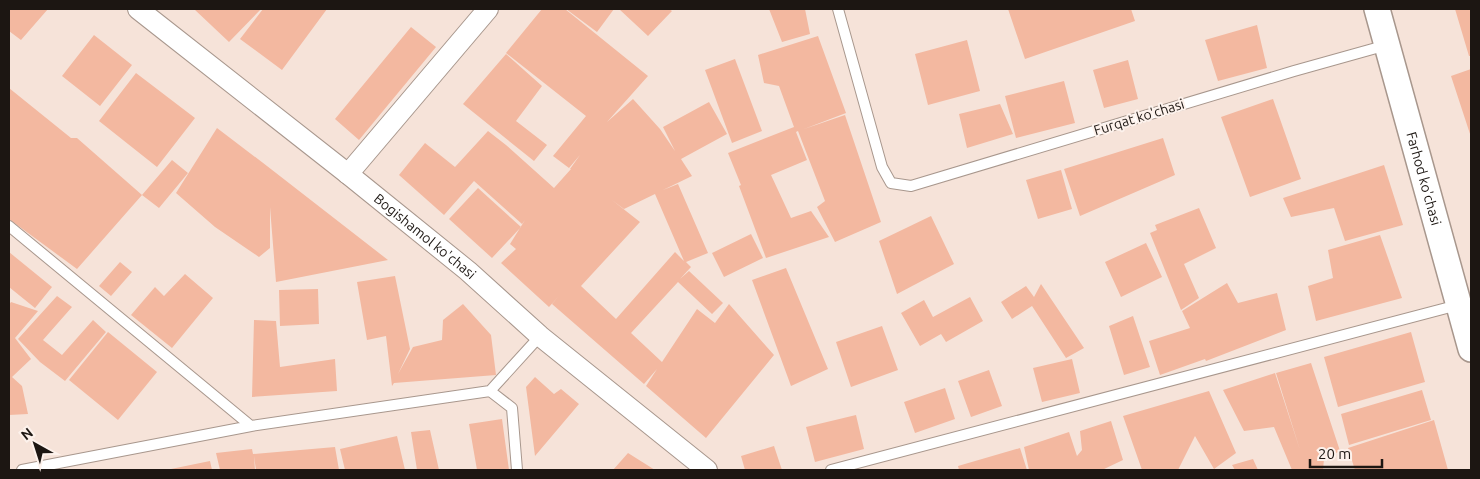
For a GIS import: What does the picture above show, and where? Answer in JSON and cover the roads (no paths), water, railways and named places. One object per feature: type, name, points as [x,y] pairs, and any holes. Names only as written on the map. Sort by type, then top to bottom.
[{"type":"street","name":"Bogishamol ko'chasi","points":[[138,9],[348,174],[468,272],[540,336],[707,470]]},
{"type":"street","points":[[348,174],[488,9]]},
{"type":"street","name":"Farhod ko'chasi","points":[[1377,9],[1471,348]]},
{"type":"lane","name":"Furqat ko'chasi","points":[[838,9],[882,167],[891,183],[911,186],[1387,45]]},
{"type":"lane","points":[[9,226],[251,426]]},
{"type":"lane","points":[[831,470],[1458,305]]},
{"type":"lane","points":[[22,470],[251,426],[490,391],[540,336]]},
{"type":"lane","points":[[490,391],[512,408],[517,470]]}]
